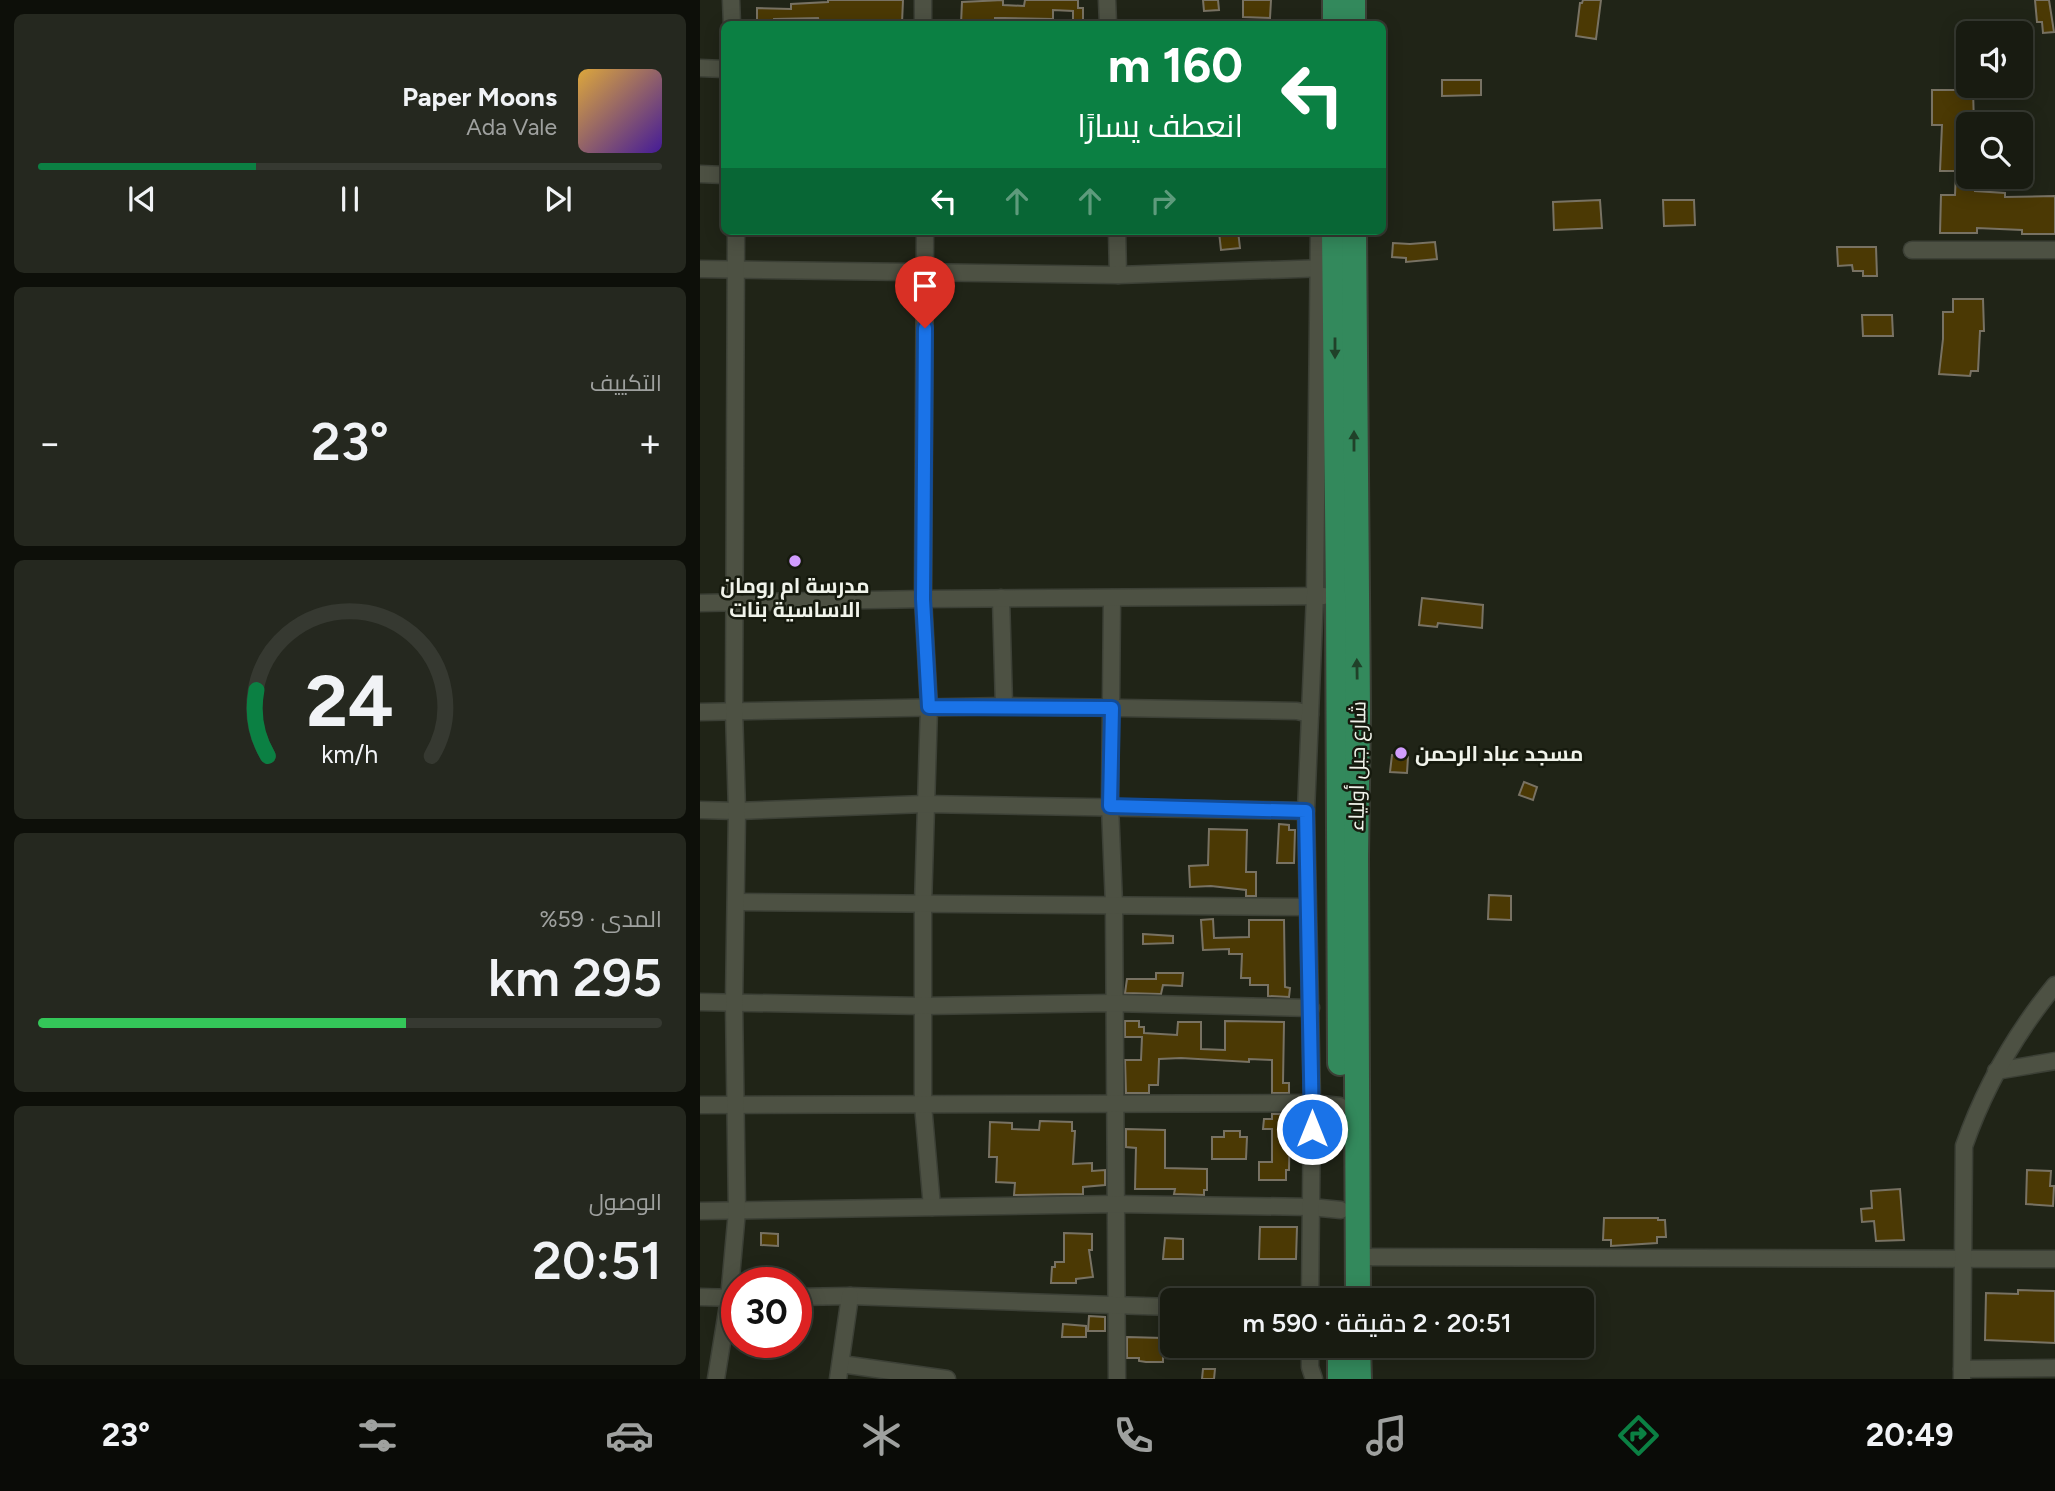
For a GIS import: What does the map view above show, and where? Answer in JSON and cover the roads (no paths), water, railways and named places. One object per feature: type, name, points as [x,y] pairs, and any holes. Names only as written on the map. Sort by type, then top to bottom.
[{"type":"main road","points":[[1335,0],[1335,21]]},
{"type":"main road","points":[[1353,0],[1353,21]]},
{"type":"main road","name":"شارع جبل أولياء","points":[[1333,235],[1326,268],[1326,596],[1340,1106],[1341,1288]]},
{"type":"main road","name":"شارع جبل أولياء","points":[[1354,235],[1358,701],[1358,1288]]},
{"type":"main road","points":[[1340,1358],[1340,1379]]},
{"type":"main road","points":[[1358,1358],[1359,1379]]},
{"type":"street","points":[[732,0],[732,21]]},
{"type":"street","points":[[923,0],[923,21]]},
{"type":"street","points":[[1107,0],[1108,21]]},
{"type":"street","points":[[700,68],[721,69]]},
{"type":"street","points":[[700,174],[721,175]]},
{"type":"street","points":[[734,1267],[737,1211],[734,1104],[737,811],[734,712],[736,235]]},
{"type":"street","points":[[925,235],[923,599],[929,707],[923,905],[923,1105],[932,1207]]},
{"type":"street","points":[[1117,235],[1118,275]]},
{"type":"street","points":[[700,269],[1118,275],[1326,268],[1320,235]]},
{"type":"street","points":[[1912,250],[2055,250]]},
{"type":"street","points":[[700,603],[1326,596],[1310,714],[1306,811],[1312,1103],[1310,1288]]},
{"type":"street","points":[[1001,598],[1004,706]]},
{"type":"street","points":[[1112,598],[1110,806],[1114,905],[1117,1379]]},
{"type":"street","points":[[700,712],[1004,706],[1297,711],[1310,714]]},
{"type":"street","points":[[700,810],[925,804],[1306,811]]},
{"type":"street","points":[[736,902],[1307,907]]},
{"type":"street","points":[[2055,985],[2032,1013],[1996,1070],[1977,1109],[1964,1146],[1962,1374],[2055,1368]]},
{"type":"street","points":[[700,1002],[923,1006],[1113,1003],[1311,1008]]},
{"type":"street","points":[[1996,1070],[2055,1061]]},
{"type":"street","points":[[700,1105],[1312,1103],[1340,1106]]},
{"type":"street","points":[[700,1211],[1115,1204],[1311,1207],[1341,1210]]},
{"type":"street","points":[[1358,1257],[2055,1259]]},
{"type":"street","points":[[850,1296],[839,1371],[947,1379]]},
{"type":"street","points":[[700,1297],[721,1298]]},
{"type":"street","points":[[812,1297],[1160,1306]]},
{"type":"street","points":[[716,1379],[721,1355]]},
{"type":"street","points":[[1310,1358],[1314,1379]]},
{"type":"place","name":"مدرسة ام رومان الاساسية بنات","points":[[795,561]]},
{"type":"place","name":"مسجد عباد الرحمن","points":[[1401,753]]}]
